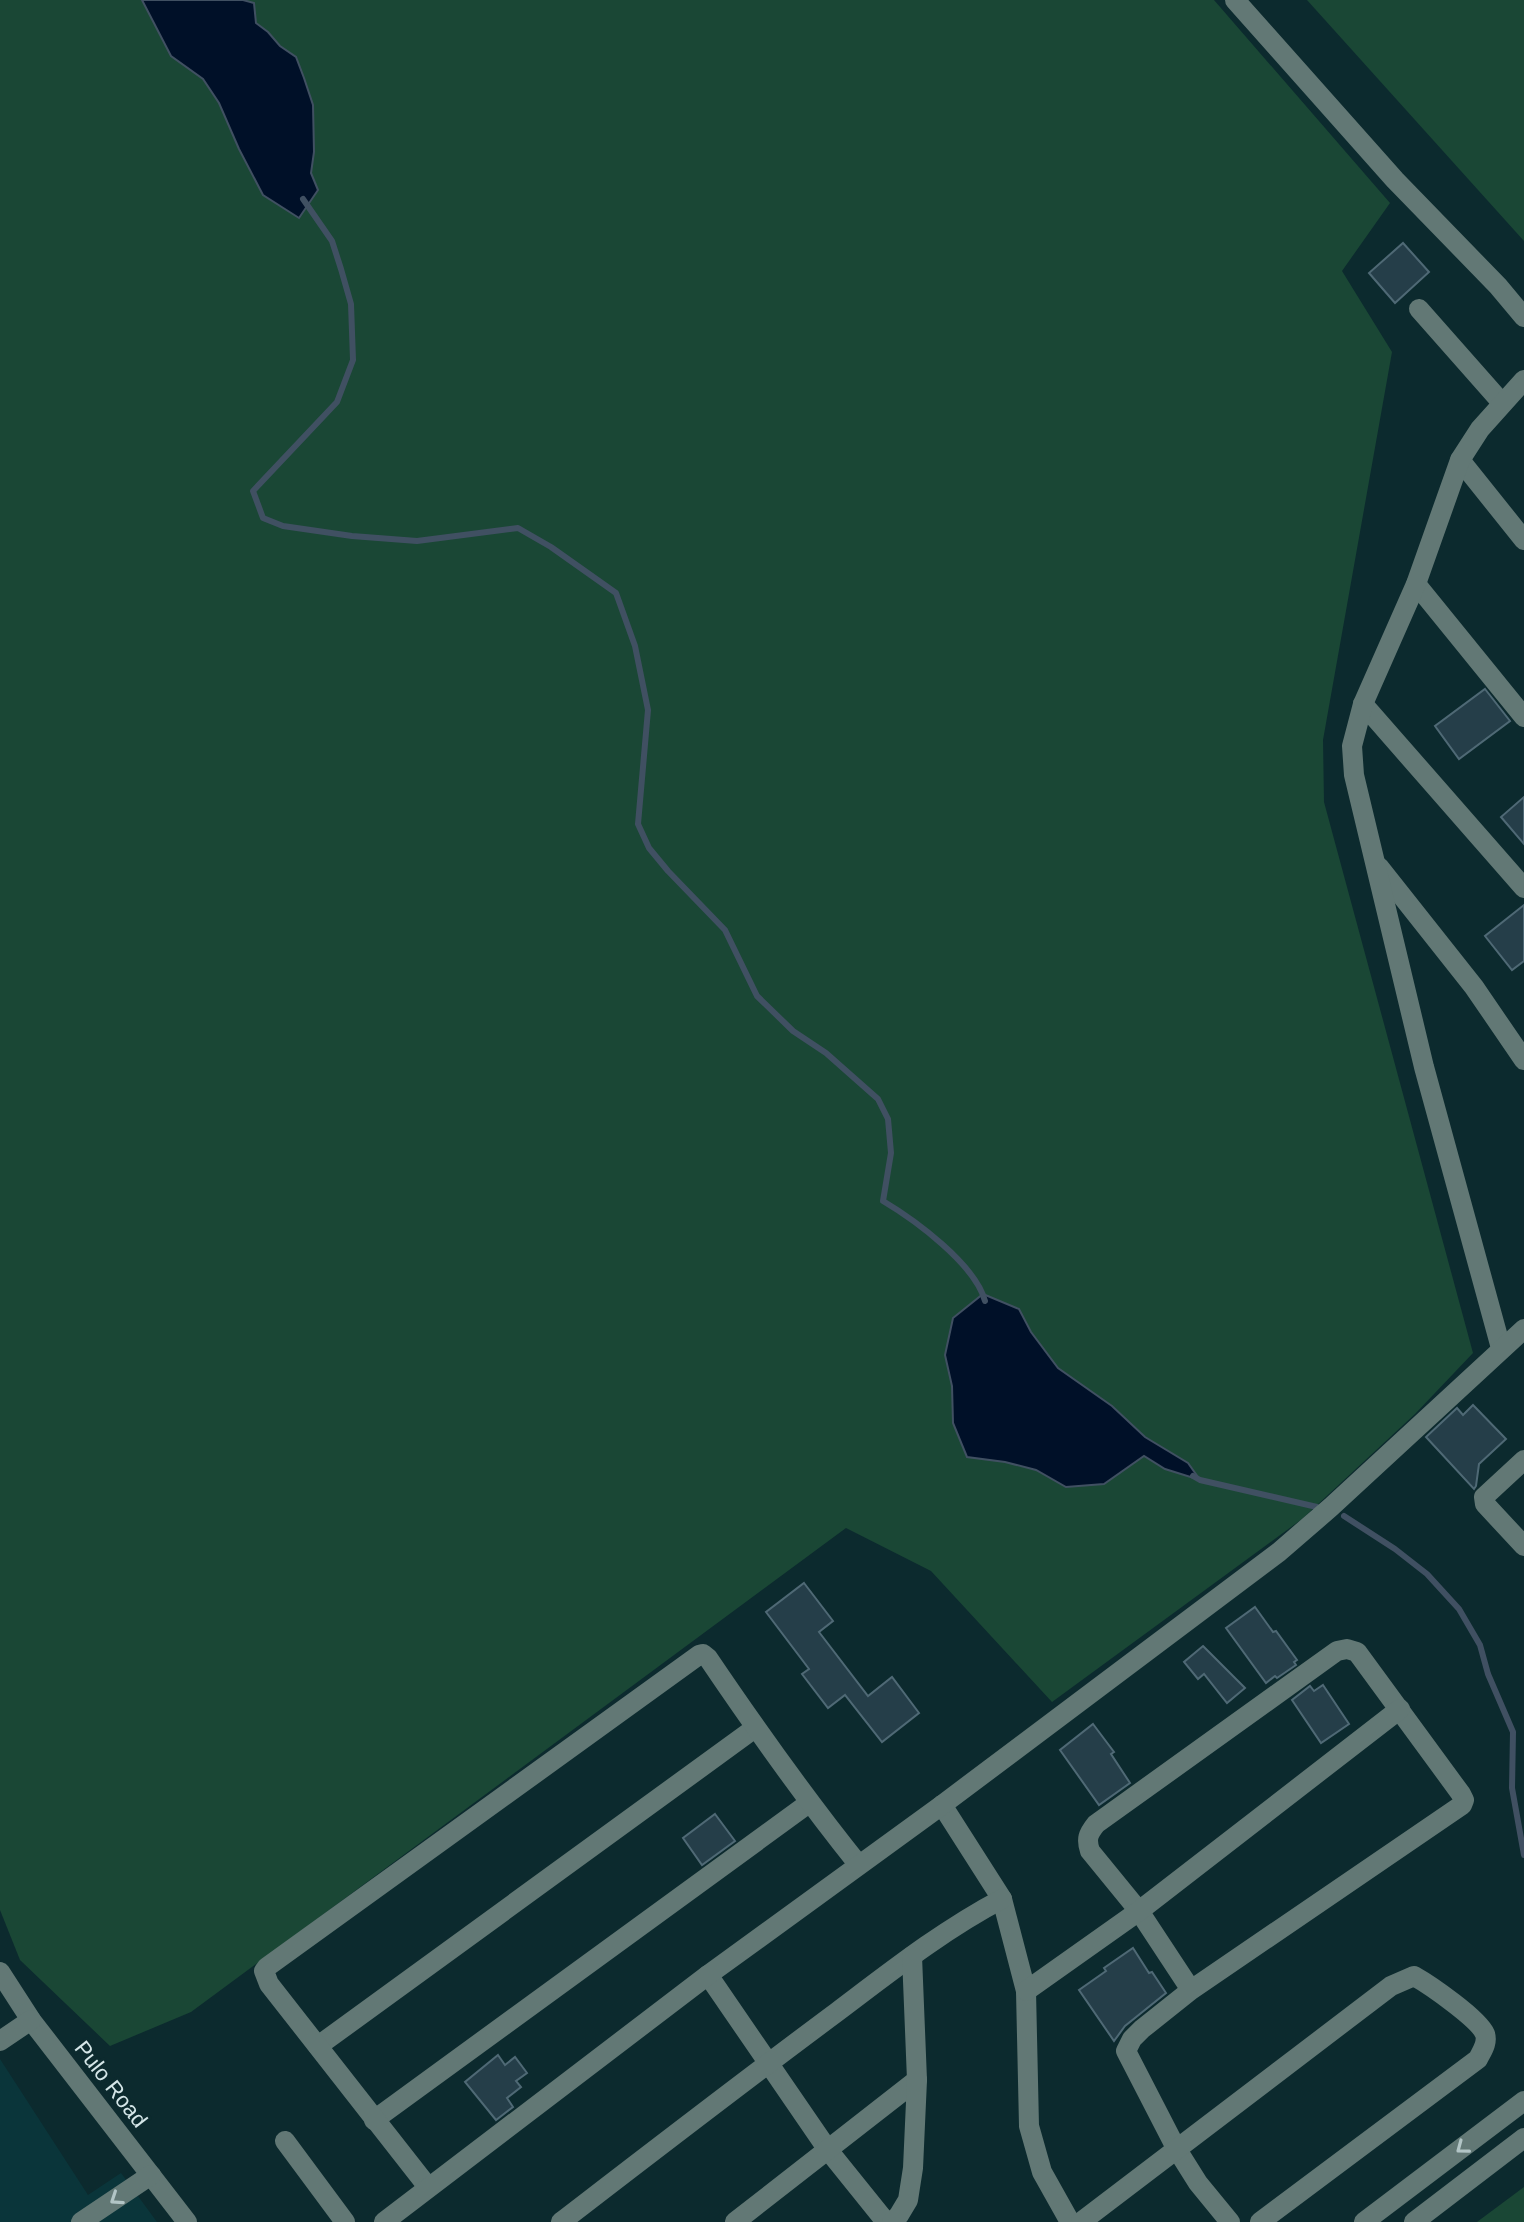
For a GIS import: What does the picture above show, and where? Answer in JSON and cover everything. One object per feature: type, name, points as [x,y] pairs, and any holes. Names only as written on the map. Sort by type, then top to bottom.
[{"type":"street","points":[[1235,0],[1395,180],[1524,317]]},
{"type":"street","points":[[1498,286],[1524,304]]},
{"type":"street","points":[[1419,309],[1502,403]]},
{"type":"street","points":[[1501,1348],[1424,1067],[1354,775],[1352,746],[1363,704],[1416,584],[1460,460],[1480,429],[1524,380]]},
{"type":"street","points":[[1460,460],[1524,540]]},
{"type":"street","points":[[1416,584],[1524,717]]},
{"type":"street","points":[[1363,704],[1524,888]]},
{"type":"street","points":[[1374,861],[1474,987],[1524,1060]]},
{"type":"street","points":[[384,2222],[708,1975],[942,1805],[1279,1552],[1524,1329]]},
{"type":"street","points":[[1524,1460],[1483,1500],[1524,1546]]},
{"type":"street","points":[[1191,1990],[1139,1911],[1090,1851],[1087,1840],[1096,1824],[1337,1651],[1347,1649],[1357,1652],[1461,1794],[1464,1800],[1462,1805],[1191,1990],[1142,2029],[1126,2051],[1176,2148],[1198,2183],[1230,2222]]},
{"type":"street","points":[[428,2187],[269,1984],[264,1971],[267,1967],[703,1654],[809,1803],[858,1864]]},
{"type":"street","points":[[1026,1991],[1139,1911],[1400,1709]]},
{"type":"street","points":[[318,2046],[755,1728]]},
{"type":"street","points":[[374,2120],[809,1803]]},
{"type":"street","points":[[942,1805],[1002,1899],[1026,1991],[1029,2126],[1042,2172],[1070,2222]]},
{"type":"street","points":[[561,2222],[912,1956],[958,1924],[1002,1899]]},
{"type":"street","points":[[708,1975],[828,2150],[889,2222],[899,2215],[908,2200],[913,2168],[917,2080],[912,1956]]},
{"type":"street","name":"Pulo Road","points":[[0,1972],[31,2020],[185,2221]]},
{"type":"street","points":[[1081,2222],[1402,1979],[1414,1976],[1429,1984],[1484,2031],[1486,2040],[1478,2059],[1260,2222]]},
{"type":"street","points":[[0,2041],[31,2020]]},
{"type":"street","points":[[735,2222],[917,2080]]},
{"type":"street","points":[[1364,2222],[1524,2101]]},
{"type":"street","points":[[1414,2222],[1524,2138]]},
{"type":"street","points":[[285,2141],[345,2222]]},
{"type":"street","points":[[81,2222],[151,2175]]},
{"type":"shaded area","points":[[142,0],[243,0],[254,3],[256,23],[296,57],[313,105],[311,173],[318,190],[299,218],[263,195],[219,103],[203,79],[171,56]]},
{"type":"shaded area","points":[[983,1294],[1019,1309],[1031,1332],[1058,1368],[1112,1406],[1145,1437],[1188,1463],[1200,1480],[1165,1469],[1144,1456],[1104,1484],[1066,1487],[1036,1470],[967,1457],[953,1423],[952,1386],[945,1355],[953,1318]]},
{"type":"shaded area","points":[[0,2059],[88,2195],[121,2173],[157,2222],[0,2222]]},
{"type":"green space","points":[[0,0],[1214,0],[1390,203],[1342,271],[1392,352],[1323,740],[1324,802],[1473,1353],[1415,1414],[1302,1519],[1052,1702],[931,1571],[846,1528],[191,2012],[110,2046],[20,1960],[0,1910]]},
{"type":"green space","points":[[1307,0],[1524,0],[1524,241]]},
{"type":"green space","points":[[1524,2187],[1524,2222],[1477,2222]]},
{"type":"building","points":[[1403,243],[1429,272],[1395,303],[1369,273]]},
{"type":"building","points":[[1485,689],[1510,721],[1459,759],[1435,726]]},
{"type":"building","points":[[1524,797],[1524,844],[1501,817]]},
{"type":"building","points":[[1524,905],[1524,961],[1512,970],[1485,936]]},
{"type":"building","points":[[1473,1405],[1506,1439],[1479,1464],[1474,1489],[1426,1437],[1457,1408],[1463,1415]]},
{"type":"building","points":[[804,1583],[833,1621],[819,1632],[868,1696],[892,1677],[919,1713],[882,1742],[845,1695],[828,1708],[802,1674],[809,1669],[766,1612]]},
{"type":"building","points":[[1255,1607],[1297,1660],[1294,1662],[1296,1665],[1266,1683],[1226,1628]]},
{"type":"building","points":[[1203,1646],[1245,1688],[1227,1703],[1204,1674],[1198,1679],[1184,1662]]},
{"type":"building","points":[[1323,1685],[1349,1724],[1321,1743],[1292,1700],[1310,1686],[1314,1691]]},
{"type":"building","points":[[1093,1724],[1114,1752],[1111,1754],[1130,1783],[1099,1805],[1060,1750]]},
{"type":"building","points":[[715,1814],[735,1841],[702,1865],[683,1838]]},
{"type":"building","points":[[1133,1948],[1166,1993],[1125,2026],[1114,2041],[1079,1990]]},
{"type":"building","points":[[498,2055],[505,2065],[515,2057],[527,2073],[516,2081],[521,2087],[507,2098],[513,2107],[496,2120],[465,2082]]},
{"type":"waterway","points":[[303,199],[332,241],[341,269],[351,304],[353,360],[337,402],[253,491],[263,518],[283,526],[417,541],[518,528],[551,547],[616,593],[635,646],[648,710],[638,824],[649,848],[725,930],[757,996],[793,1031],[826,1053],[878,1099],[888,1119],[891,1153],[883,1201],[927,1231],[957,1258],[979,1287],[985,1301]]},
{"type":"waterway","points":[[1193,1476],[1317,1507]]},
{"type":"waterway","points":[[1344,1516],[1427,1574],[1459,1609],[1480,1645],[1488,1674],[1513,1732],[1512,1788],[1524,1855]]}]
